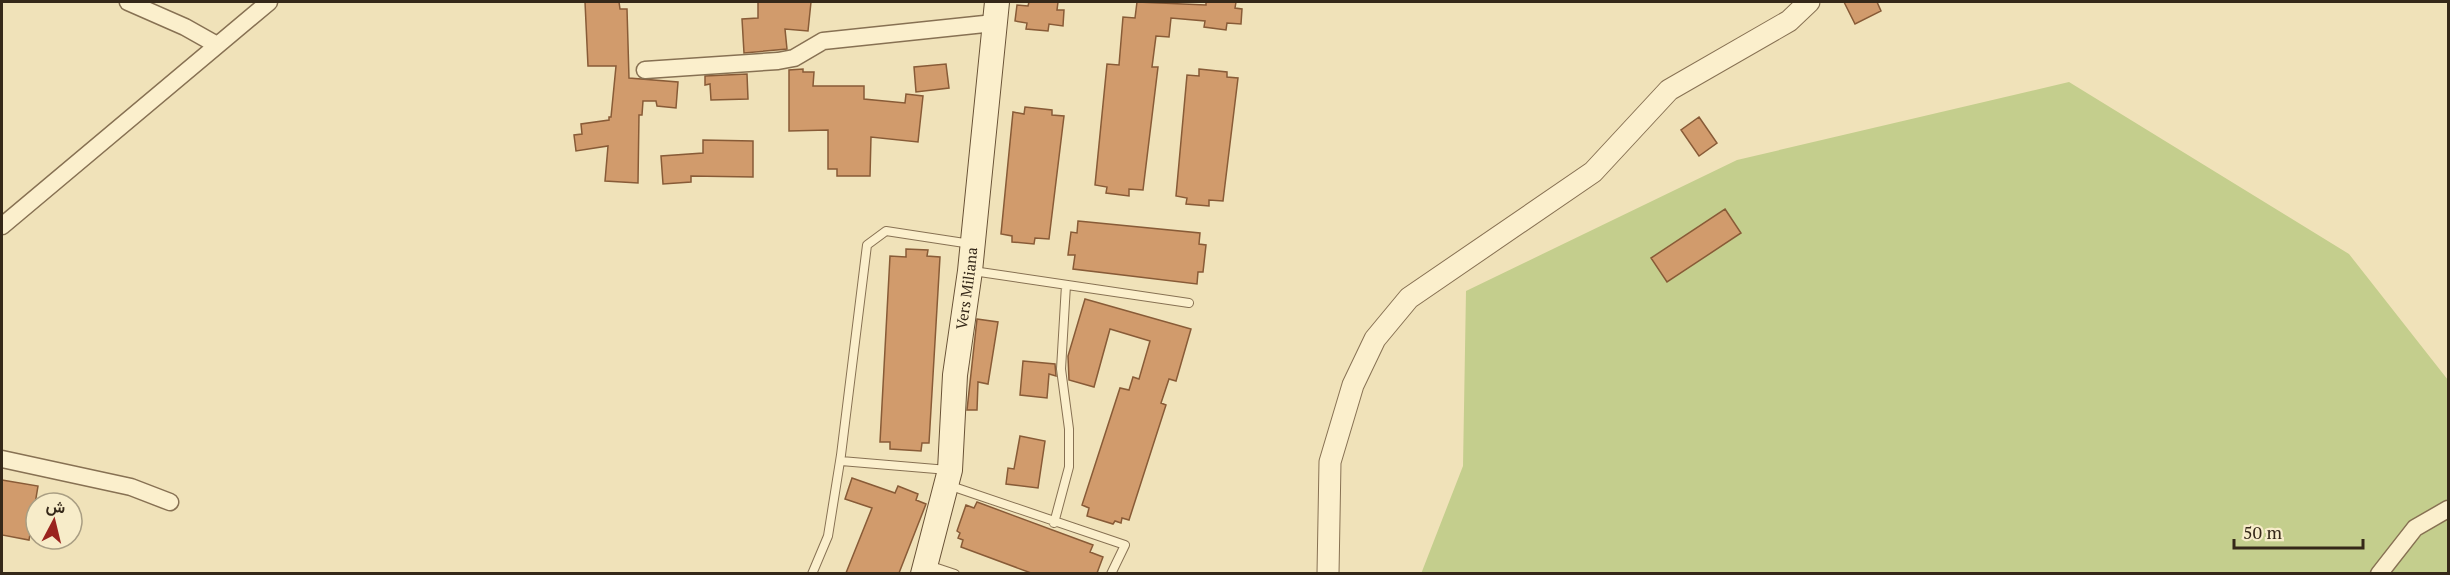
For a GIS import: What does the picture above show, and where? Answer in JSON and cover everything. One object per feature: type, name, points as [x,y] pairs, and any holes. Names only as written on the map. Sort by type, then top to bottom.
[{"type":"main road","name":"Vers Miliana","points":[[925,569],[948,477],[956,375],[970,271],[996,12]]},
{"type":"street","points":[[128,2],[185,27],[217,45]]},
{"type":"street","points":[[2,226],[269,2]]},
{"type":"street","points":[[1328,573],[1330,462],[1350,396],[1375,339],[1409,298],[1593,172],[1669,90],[1789,21],[1809,2]]},
{"type":"street","points":[[645,70],[778,61],[794,58],[823,41],[996,12]]},
{"type":"street","points":[[2,459],[131,487],[170,502]]},
{"type":"street","points":[[2379,573],[2415,528],[2448,509]]},
{"type":"lane","points":[[812,573],[828,536],[841,461],[867,245],[886,231],[972,244]]},
{"type":"lane","points":[[970,271],[1189,303]]},
{"type":"lane","points":[[1054,523],[1069,467],[1069,429],[1061,369],[1066,285]]},
{"type":"lane","points":[[841,461],[948,477],[1054,523],[1125,545],[1111,573]]},
{"type":"lane","points":[[925,569],[955,573]]},
{"type":"green space","points":[[2069,82],[2349,254],[2448,380],[2448,573],[1421,574],[1463,466],[1466,291],[1737,160]]},
{"type":"building","points":[[585,2],[619,2],[620,9],[627,9],[629,78],[678,82],[676,108],[657,106],[656,101],[643,101],[642,115],[639,115],[638,183],[605,181],[608,146],[576,151],[574,135],[582,134],[581,124],[609,120],[611,117],[616,66],[588,66]]},
{"type":"building","points":[[758,2],[811,2],[808,31],[785,29],[787,49],[744,53],[742,19],[758,18]]},
{"type":"building","points":[[1029,2],[1058,2],[1057,10],[1064,10],[1063,26],[1049,24],[1048,31],[1026,29],[1027,23],[1015,21],[1017,5],[1028,6]]},
{"type":"building","points":[[1137,2],[1206,5],[1206,2],[1236,2],[1235,8],[1242,9],[1241,24],[1227,23],[1226,30],[1204,27],[1205,21],[1171,18],[1169,37],[1156,36],[1152,67],[1158,67],[1143,190],[1129,189],[1129,196],[1106,193],[1107,187],[1095,185],[1107,64],[1119,65],[1123,17],[1135,18]]},
{"type":"building","points":[[1844,2],[1877,2],[1881,11],[1855,24]]},
{"type":"building","points":[[946,64],[949,88],[916,92],[914,67]]},
{"type":"building","points":[[803,69],[803,72],[814,72],[813,86],[864,86],[864,99],[905,103],[906,94],[923,96],[918,142],[871,137],[870,176],[837,176],[837,169],[828,169],[828,130],[789,131],[789,70]]},
{"type":"building","points":[[1199,69],[1227,72],[1227,77],[1238,78],[1223,201],[1209,200],[1209,206],[1186,204],[1187,198],[1176,196],[1187,75],[1199,76]]},
{"type":"building","points":[[747,74],[748,99],[711,100],[710,84],[705,85],[705,76]]},
{"type":"building","points":[[1025,107],[1052,110],[1052,115],[1064,116],[1049,239],[1035,238],[1034,244],[1012,242],[1012,236],[1001,234],[1013,112],[1024,114]]},
{"type":"building","points":[[1699,117],[1717,143],[1699,156],[1681,130]]},
{"type":"building","points":[[703,140],[753,141],[753,177],[691,176],[691,182],[663,184],[661,156],[703,153]]},
{"type":"building","points":[[1725,209],[1741,233],[1667,282],[1651,258]]},
{"type":"building","points":[[1078,221],[1200,233],[1199,244],[1206,245],[1203,272],[1198,272],[1197,284],[1073,269],[1075,255],[1068,255],[1071,232],[1077,233]]},
{"type":"building","points":[[906,249],[928,250],[927,256],[940,257],[929,443],[922,443],[921,451],[890,449],[890,442],[880,442],[890,256],[906,257]]},
{"type":"building","points":[[1085,299],[1191,329],[1176,381],[1169,379],[1161,403],[1166,405],[1129,520],[1122,518],[1121,523],[1115,521],[1113,524],[1087,516],[1089,508],[1082,505],[1120,388],[1129,390],[1133,377],[1139,379],[1150,341],[1110,329],[1094,387],[1069,380],[1068,356]]},
{"type":"building","points":[[977,319],[998,322],[988,384],[978,382],[977,410],[967,410]]},
{"type":"building","points":[[1023,361],[1055,364],[1056,376],[1049,374],[1047,398],[1020,395]]},
{"type":"building","points":[[1020,436],[1045,441],[1038,488],[1006,484],[1008,468],[1014,469]]},
{"type":"building","points":[[852,478],[895,493],[898,486],[918,494],[916,500],[926,504],[899,573],[846,573],[872,508],[845,499]]},
{"type":"building","points":[[2,480],[38,486],[37,491],[24,491],[24,539],[2,535]]},
{"type":"building","points":[[977,502],[1093,545],[1090,552],[1103,557],[1097,573],[1031,573],[961,547],[963,540],[958,538],[960,533],[957,531],[966,505],[974,508]]}]
